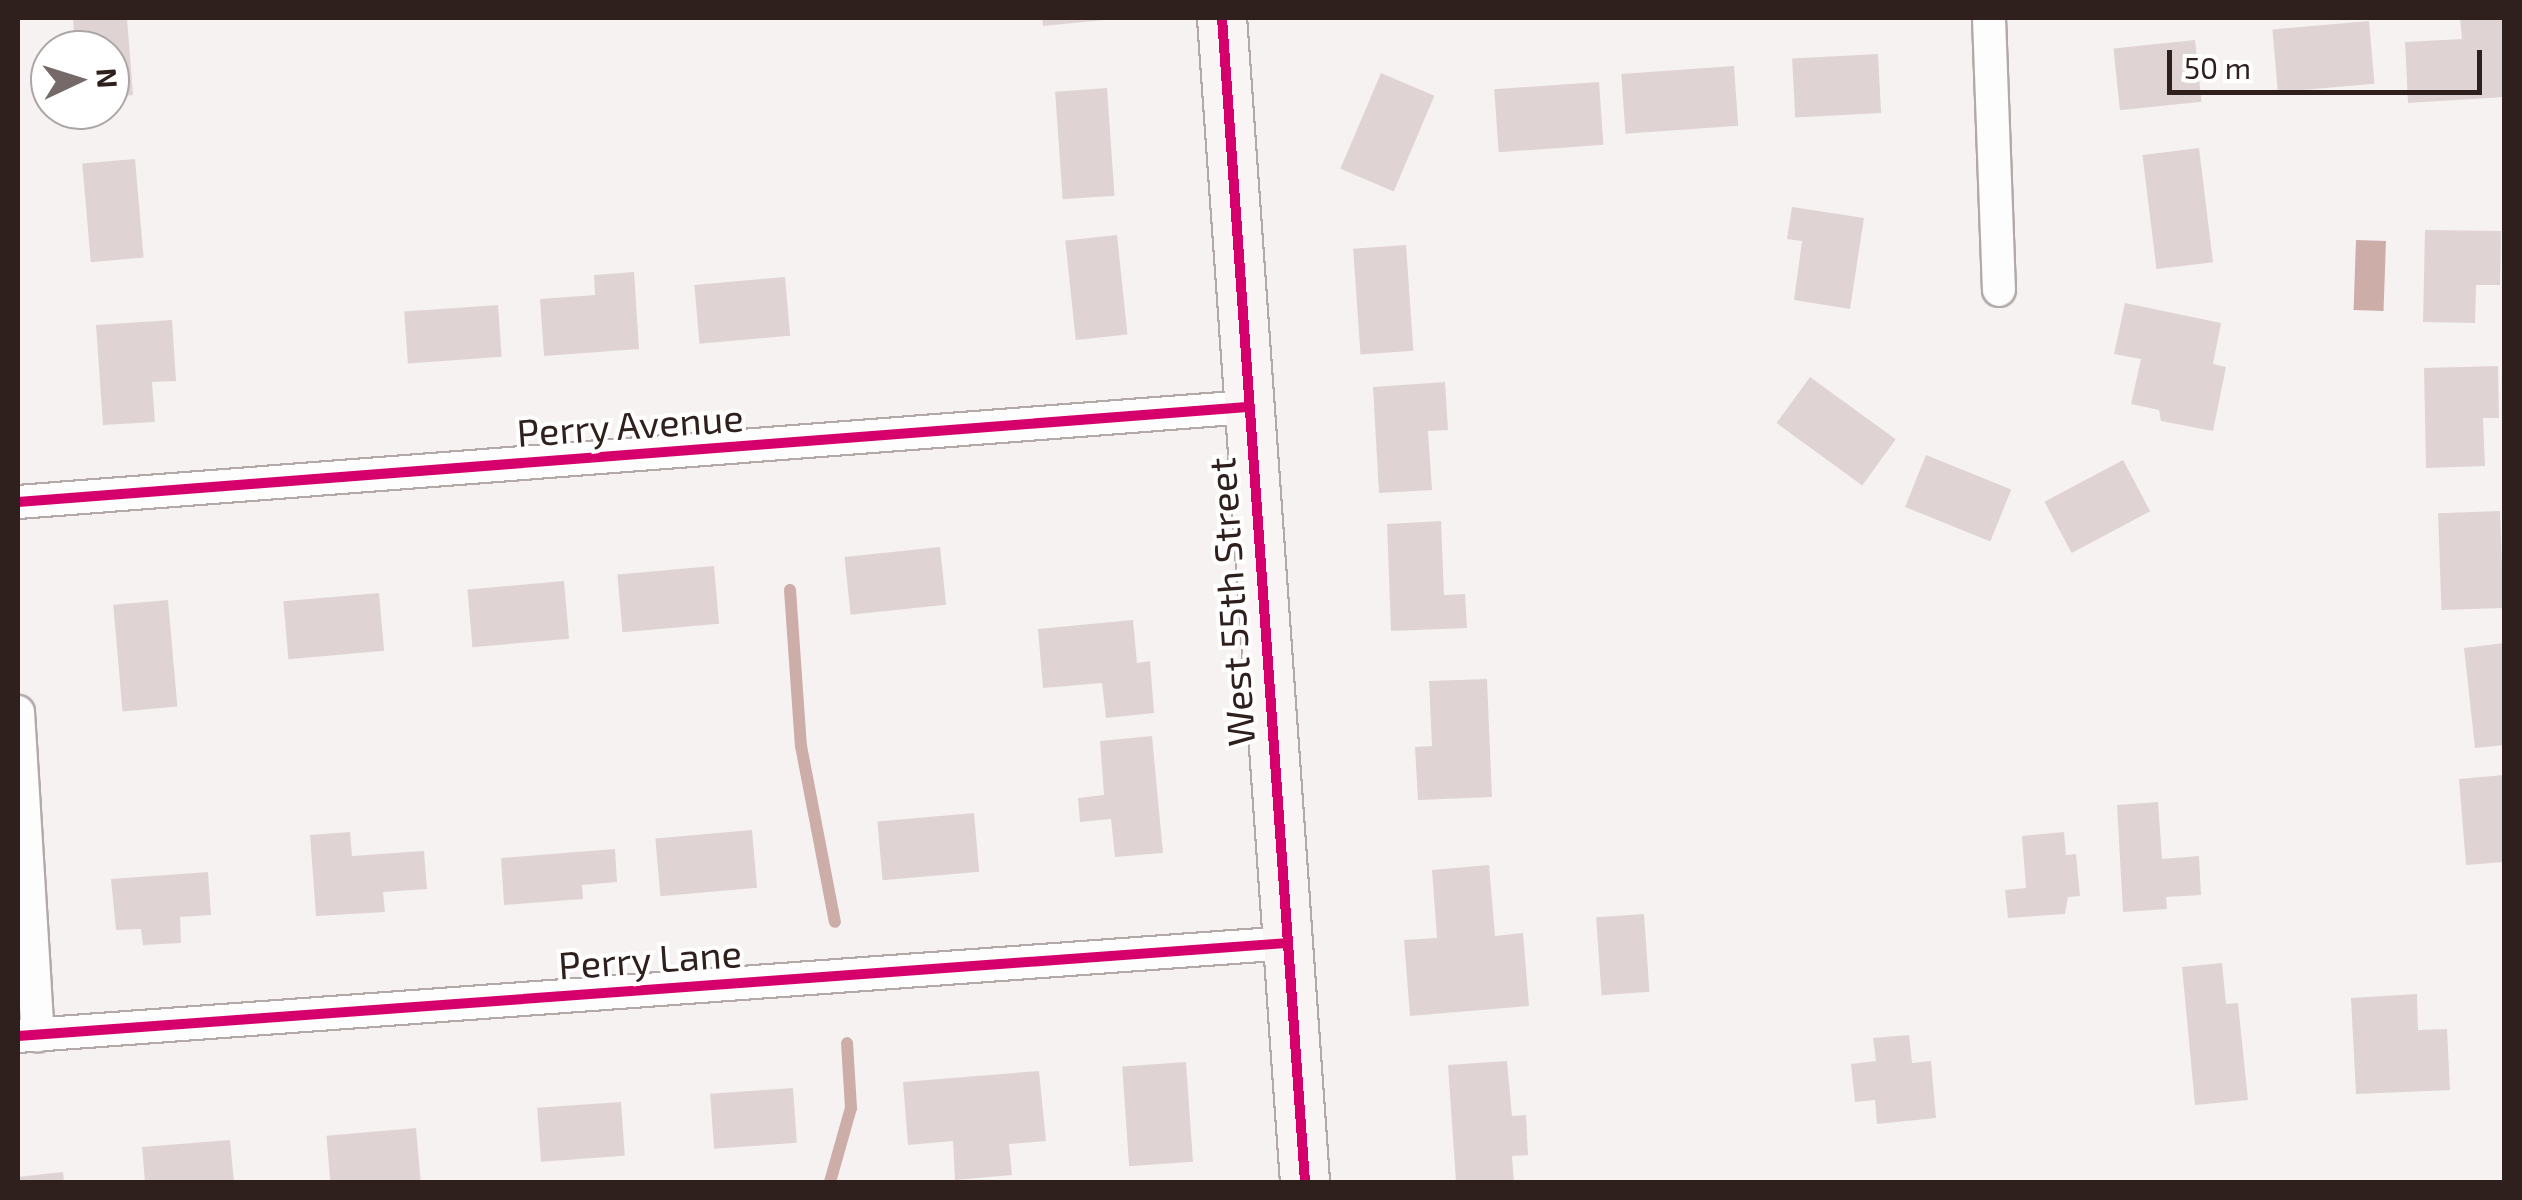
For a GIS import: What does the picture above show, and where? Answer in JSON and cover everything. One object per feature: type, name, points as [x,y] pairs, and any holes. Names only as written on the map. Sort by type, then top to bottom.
[{"type":"street","name":"West 55th Street","points":[[1222,18],[1305,1182]]},
{"type":"street","points":[[1990,18],[1999,290]]},
{"type":"street","name":"Perry Avenue","points":[[18,502],[1247,407]]},
{"type":"street","points":[[18,712],[28,1035]]},
{"type":"street","name":"Perry Lane","points":[[28,1035],[1286,944]]},
{"type":"shaded area","points":[[2356,240],[2386,241],[2384,311],[2354,310]]},
{"type":"building","points":[[73,18],[127,18],[128,30],[74,30]]},
{"type":"building","points":[[1042,18],[1104,18],[1104,20],[1043,26]]},
{"type":"building","points":[[2460,18],[2504,18],[2504,97],[2408,103],[2405,42],[2462,39]]},
{"type":"building","points":[[2369,21],[2374,84],[2278,92],[2272,29]]},
{"type":"building","points":[[2195,40],[2201,102],[2120,110],[2113,49]]},
{"type":"building","points":[[1878,54],[1881,113],[1795,117],[1792,59]]},
{"type":"building","points":[[1734,66],[1738,126],[1625,134],[1621,74]]},
{"type":"building","points":[[1381,73],[1434,96],[1394,191],[1340,169]]},
{"type":"building","points":[[1599,82],[1603,145],[1499,152],[1494,89]]},
{"type":"building","points":[[1107,88],[1115,196],[1063,199],[1055,92]]},
{"type":"building","points":[[2199,148],[2213,262],[2156,269],[2142,155]]},
{"type":"building","points":[[135,159],[144,258],[91,262],[82,164]]},
{"type":"building","points":[[1792,207],[1864,218],[1850,309],[1794,300],[1802,241],[1787,239]]},
{"type":"building","points":[[2425,230],[2501,231],[2500,285],[2476,285],[2475,323],[2423,322]]},
{"type":"building","points":[[1117,235],[1127,334],[1076,340],[1065,240]]},
{"type":"building","points":[[1406,245],[1413,351],[1361,354],[1353,249]]},
{"type":"building","points":[[634,272],[639,349],[544,356],[540,299],[595,295],[594,275]]},
{"type":"building","points":[[785,277],[790,336],[699,344],[694,285]]},
{"type":"building","points":[[2125,303],[2221,323],[2213,364],[2226,367],[2213,431],[2161,421],[2159,410],[2131,404],[2141,359],[2114,354]]},
{"type":"building","points":[[498,305],[502,357],[408,363],[404,312]]},
{"type":"building","points":[[172,320],[176,381],[152,382],[155,422],[103,425],[96,325]]},
{"type":"building","points":[[2498,366],[2499,418],[2483,418],[2485,466],[2426,468],[2424,368]]},
{"type":"building","points":[[1810,377],[1896,439],[1862,485],[1776,423]]},
{"type":"building","points":[[1445,382],[1448,430],[1428,431],[1432,490],[1379,493],[1373,387]]},
{"type":"building","points":[[1926,455],[2011,489],[1990,541],[1905,507]]},
{"type":"building","points":[[2123,460],[2150,511],[2072,553],[2044,502]]},
{"type":"building","points":[[2500,511],[2503,608],[2441,610],[2438,513]]},
{"type":"building","points":[[1441,521],[1444,595],[1465,594],[1467,628],[1391,631],[1387,524]]},
{"type":"building","points":[[940,547],[946,605],[851,615],[845,557]]},
{"type":"building","points":[[714,566],[719,624],[622,632],[617,574]]},
{"type":"building","points":[[564,581],[569,639],[472,647],[467,589]]},
{"type":"building","points":[[379,593],[384,651],[288,659],[283,601]]},
{"type":"building","points":[[168,600],[177,707],[123,711],[113,605]]},
{"type":"building","points":[[1133,620],[1137,663],[1150,661],[1154,713],[1106,718],[1102,683],[1043,688],[1038,629]]},
{"type":"building","points":[[2504,643],[2504,745],[2475,748],[2464,648]]},
{"type":"building","points":[[1487,679],[1492,797],[1418,800],[1415,747],[1432,746],[1429,681]]},
{"type":"building","points":[[1152,736],[1163,853],[1115,857],[1111,819],[1080,822],[1078,798],[1104,795],[1100,741]]},
{"type":"building","points":[[2504,775],[2504,862],[2466,865],[2459,779]]},
{"type":"building","points":[[2158,802],[2162,859],[2199,856],[2201,895],[2166,897],[2167,909],[2123,912],[2117,805]]},
{"type":"building","points":[[974,813],[979,872],[883,880],[877,821]]},
{"type":"building","points":[[752,830],[757,888],[660,896],[655,838]]},
{"type":"building","points":[[350,832],[352,856],[424,851],[427,889],[383,892],[385,912],[316,916],[310,835]]},
{"type":"building","points":[[2064,832],[2066,855],[2076,854],[2080,896],[2068,897],[2065,914],[2008,918],[2005,890],[2026,888],[2022,836]]},
{"type":"building","points":[[615,849],[617,882],[582,885],[583,899],[504,905],[501,858]]},
{"type":"building","points":[[1489,865],[1495,936],[1523,933],[1529,1006],[1410,1016],[1404,940],[1437,938],[1432,870]]},
{"type":"building","points":[[208,872],[211,915],[180,917],[181,943],[143,945],[141,929],[116,930],[111,879]]},
{"type":"building","points":[[1644,914],[1649,992],[1602,995],[1596,917]]},
{"type":"building","points":[[2222,963],[2226,1004],[2238,1003],[2248,1100],[2195,1105],[2182,967]]},
{"type":"building","points":[[2417,994],[2418,1030],[2447,1029],[2450,1090],[2356,1094],[2351,998]]},
{"type":"building","points":[[1909,1035],[1912,1063],[1931,1061],[1936,1118],[1877,1124],[1875,1100],[1855,1102],[1851,1064],[1876,1061],[1873,1038]]},
{"type":"building","points":[[1507,1061],[1512,1116],[1526,1115],[1528,1155],[1512,1156],[1514,1182],[1456,1182],[1448,1065]]},
{"type":"building","points":[[1186,1062],[1193,1162],[1129,1166],[1122,1066]]},
{"type":"building","points":[[1039,1071],[1046,1141],[1009,1144],[1012,1175],[955,1180],[953,1141],[908,1145],[903,1082]]},
{"type":"building","points":[[793,1088],[797,1143],[714,1149],[710,1094]]},
{"type":"building","points":[[621,1102],[625,1156],[541,1162],[537,1108]]},
{"type":"building","points":[[416,1128],[421,1182],[330,1182],[326,1136]]},
{"type":"building","points":[[230,1140],[234,1182],[145,1182],[142,1147]]},
{"type":"building","points":[[63,1172],[64,1182],[18,1182],[18,1177]]},
{"type":"waterway","points":[[790,590],[801,746],[835,922]]},
{"type":"waterway","points":[[830,1182],[851,1108],[847,1043]]},
{"type":"cycle path","points":[[1222,18],[1305,1182]]},
{"type":"cycle path","points":[[18,502],[1247,407]]},
{"type":"cycle path","points":[[18,1036],[1286,943]]}]
